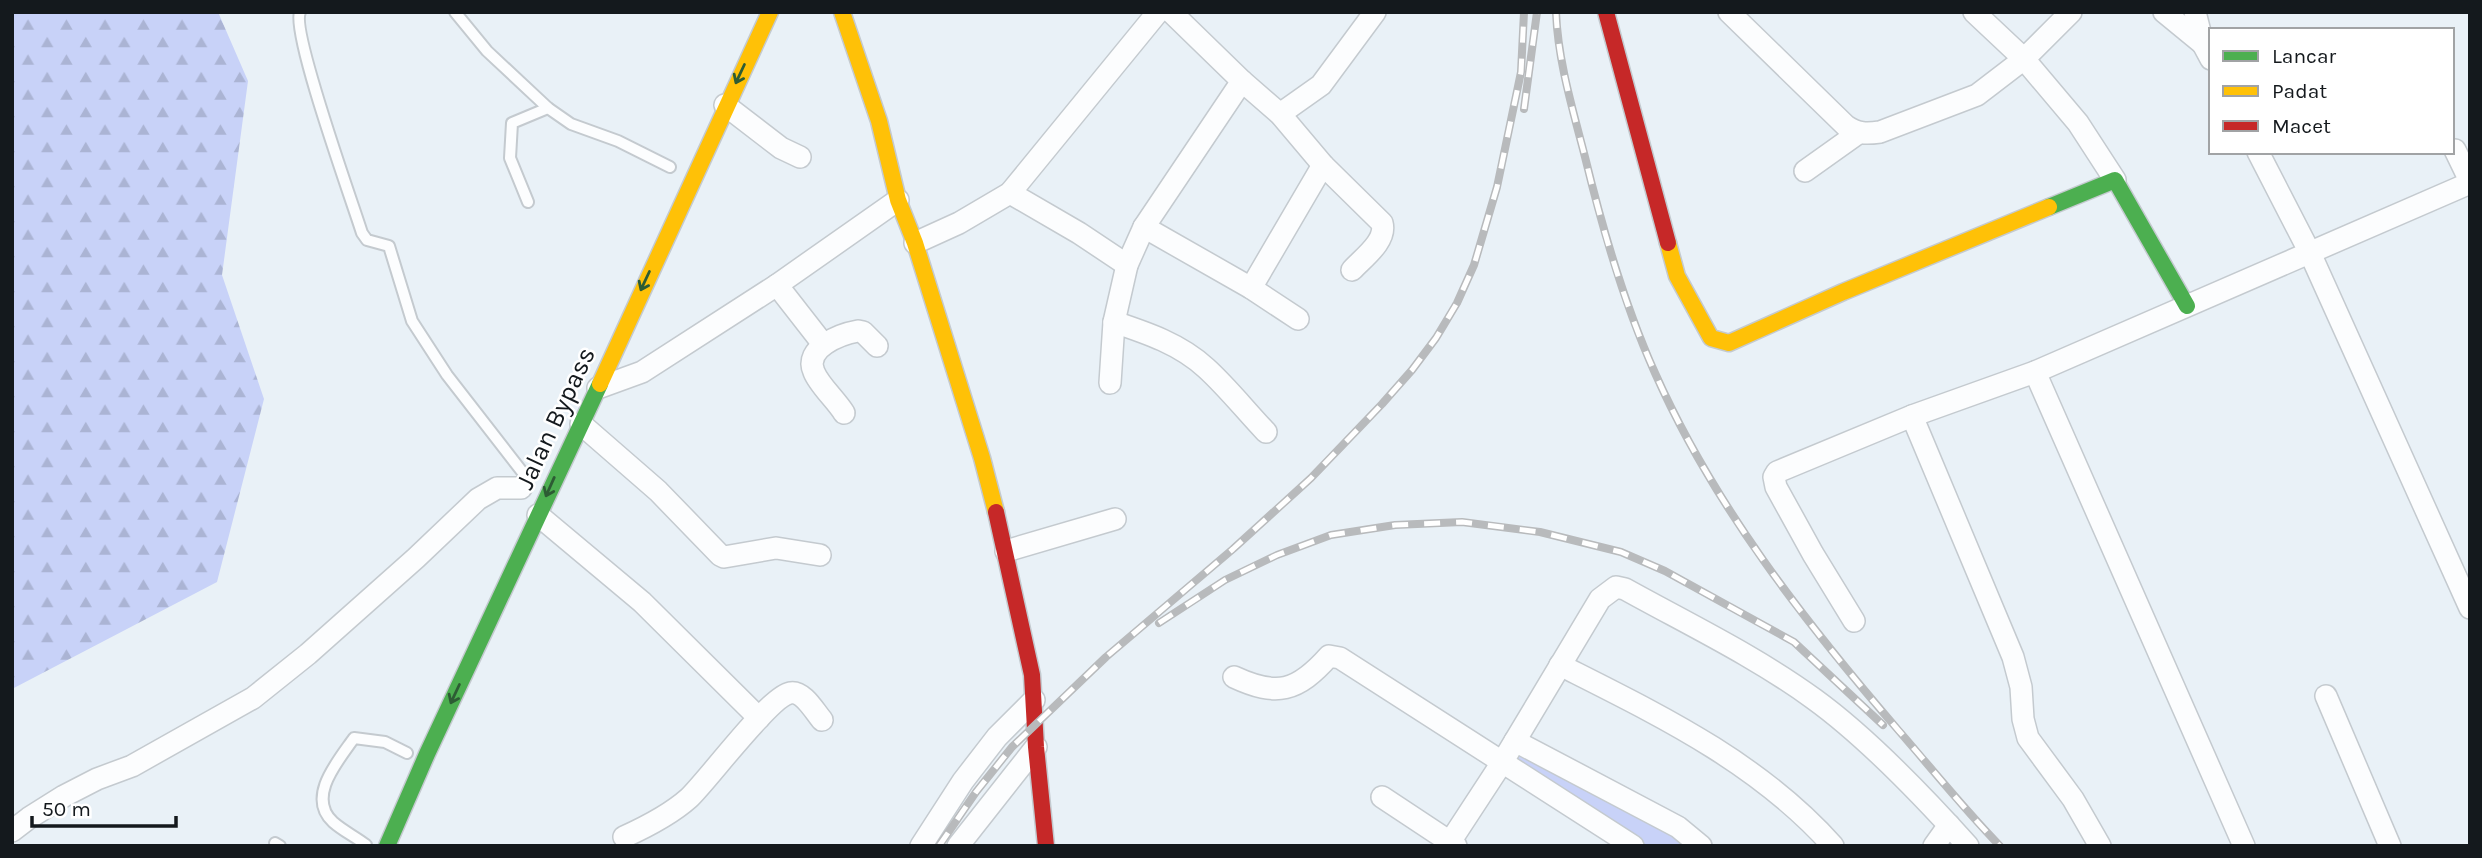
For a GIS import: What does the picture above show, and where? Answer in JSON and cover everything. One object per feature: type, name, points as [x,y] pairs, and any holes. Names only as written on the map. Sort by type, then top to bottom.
[{"type":"main road","name":"Jalan Bypass","points":[[387,846],[769,12]]},
{"type":"main road","points":[[842,12],[879,121],[898,201],[915,243],[982,458],[1006,551],[1032,675],[1046,846]]},
{"type":"main road","points":[[1605,12],[1677,276],[1707,332],[1716,341],[1729,343],[1843,292],[2115,180],[2187,306]]},
{"type":"main road","points":[[461,631],[480,638]]},
{"type":"street","points":[[915,243],[959,223],[1010,193],[1158,12]]},
{"type":"street","points":[[1171,12],[1280,114],[1323,164],[1382,223],[1384,230],[1381,238],[1352,270]]},
{"type":"street","points":[[1729,12],[1846,127],[1857,134]]},
{"type":"street","points":[[1973,12],[2024,59],[2078,123],[2115,180]]},
{"type":"street","points":[[1805,172],[1857,134],[1880,132],[1977,95],[2024,59],[2071,12]]},
{"type":"street","points":[[2164,12],[2207,52]]},
{"type":"street","points":[[2195,12],[2207,52]]},
{"type":"street","points":[[1280,114],[1321,85],[1368,15]]},
{"type":"street","points":[[1110,383],[1114,322],[1127,265],[1144,227],[1242,81]]},
{"type":"street","points":[[726,105],[781,148],[800,157]]},
{"type":"street","points":[[1854,621],[1776,488],[1774,477],[1777,472],[1912,416],[2035,372],[2470,182],[2455,150]]},
{"type":"street","points":[[2259,154],[2310,253],[2470,608]]},
{"type":"street","points":[[1251,288],[1323,164]]},
{"type":"street","points":[[1010,193],[1127,265]]},
{"type":"street","points":[[598,388],[642,372],[777,285],[898,201]]},
{"type":"street","points":[[1144,227],[1251,288],[1298,319]]},
{"type":"street","points":[[777,285],[823,344]]},
{"type":"street","points":[[1114,322],[1155,336],[1198,361],[1266,432]]},
{"type":"street","points":[[844,413],[814,373],[814,356],[823,344],[858,331],[863,332],[877,346]]},
{"type":"street","points":[[2035,372],[2244,846]]},
{"type":"street","points":[[1912,416],[2015,664],[2028,738],[2073,799],[2100,846]]},
{"type":"street","points":[[581,424],[658,491],[720,555],[724,557],[776,548],[820,555]]},
{"type":"street","points":[[12,831],[64,796],[97,779],[132,766],[253,698],[308,654],[478,499],[497,488],[524,483]]},
{"type":"street","points":[[538,515],[642,602],[759,718]]},
{"type":"street","points":[[1006,551],[1115,519]]},
{"type":"street","points":[[1382,797],[1453,844],[1603,595],[1616,587],[1625,589],[1718,640],[1816,700],[1874,750],[1968,846]]},
{"type":"street","points":[[1234,677],[1258,688],[1274,690],[1291,686],[1306,677],[1329,656],[1340,657],[1633,846]]},
{"type":"street","points":[[1560,664],[1708,742],[1782,795],[1822,842]]},
{"type":"street","points":[[624,837],[689,798],[759,718],[773,704],[790,693],[803,698],[822,720]]},
{"type":"street","points":[[2326,696],[2390,846]]},
{"type":"street","points":[[921,846],[963,781],[997,737],[1034,701]]},
{"type":"street","points":[[1515,741],[1678,827],[1701,846]]},
{"type":"street","points":[[958,846],[1036,747]]},
{"type":"street","points":[[1934,846],[1949,825]]},
{"type":"lane","points":[[300,12],[300,36],[312,79],[362,233],[367,240],[389,246],[412,321],[524,483]]},
{"type":"lane","points":[[455,12],[487,51],[548,108],[571,124],[618,141],[670,167]]},
{"type":"lane","points":[[528,202],[510,158],[512,123],[548,108]]},
{"type":"lane","points":[[367,841],[334,822],[324,811],[321,797],[328,778],[354,738],[385,742],[407,753]]},
{"type":"green space","points":[[12,12],[218,12],[248,81],[222,275],[264,399],[217,582],[12,689]]},
{"type":"green space","points":[[1521,752],[1698,846],[1645,846],[1512,760]]},
{"type":"railway","points":[[939,846],[976,792],[1012,747],[1106,657],[1233,549],[1311,478],[1382,404],[1436,338],[1457,303],[1474,265],[1497,187],[1521,72],[1524,12]]},
{"type":"railway","points":[[1524,109],[1537,12]]},
{"type":"railway","points":[[1556,12],[1567,86],[1607,240],[1644,347],[1679,422],[1733,516],[1796,605],[1864,690],[2000,846]]},
{"type":"railway","points":[[1159,623],[1225,580],[1277,555],[1331,535],[1395,525],[1462,522],[1540,532],[1621,552],[1665,571],[1794,642],[1883,725]]},
{"type":"traffic: fast","points":[[2049,207],[2115,180],[2187,306]]},
{"type":"traffic: fast","points":[[387,846],[427,754],[600,384]]},
{"type":"traffic: slow","points":[[600,384],[770,12]]},
{"type":"traffic: slow","points":[[842,12],[879,121],[898,200],[915,243],[982,458],[996,512]]},
{"type":"traffic: slow","points":[[1668,243],[1677,276],[1711,338],[1729,343],[1843,292],[2049,207]]},
{"type":"traffic: jam","points":[[1606,12],[1668,243]]},
{"type":"traffic: jam","points":[[996,512],[1032,675],[1046,846]]}]
